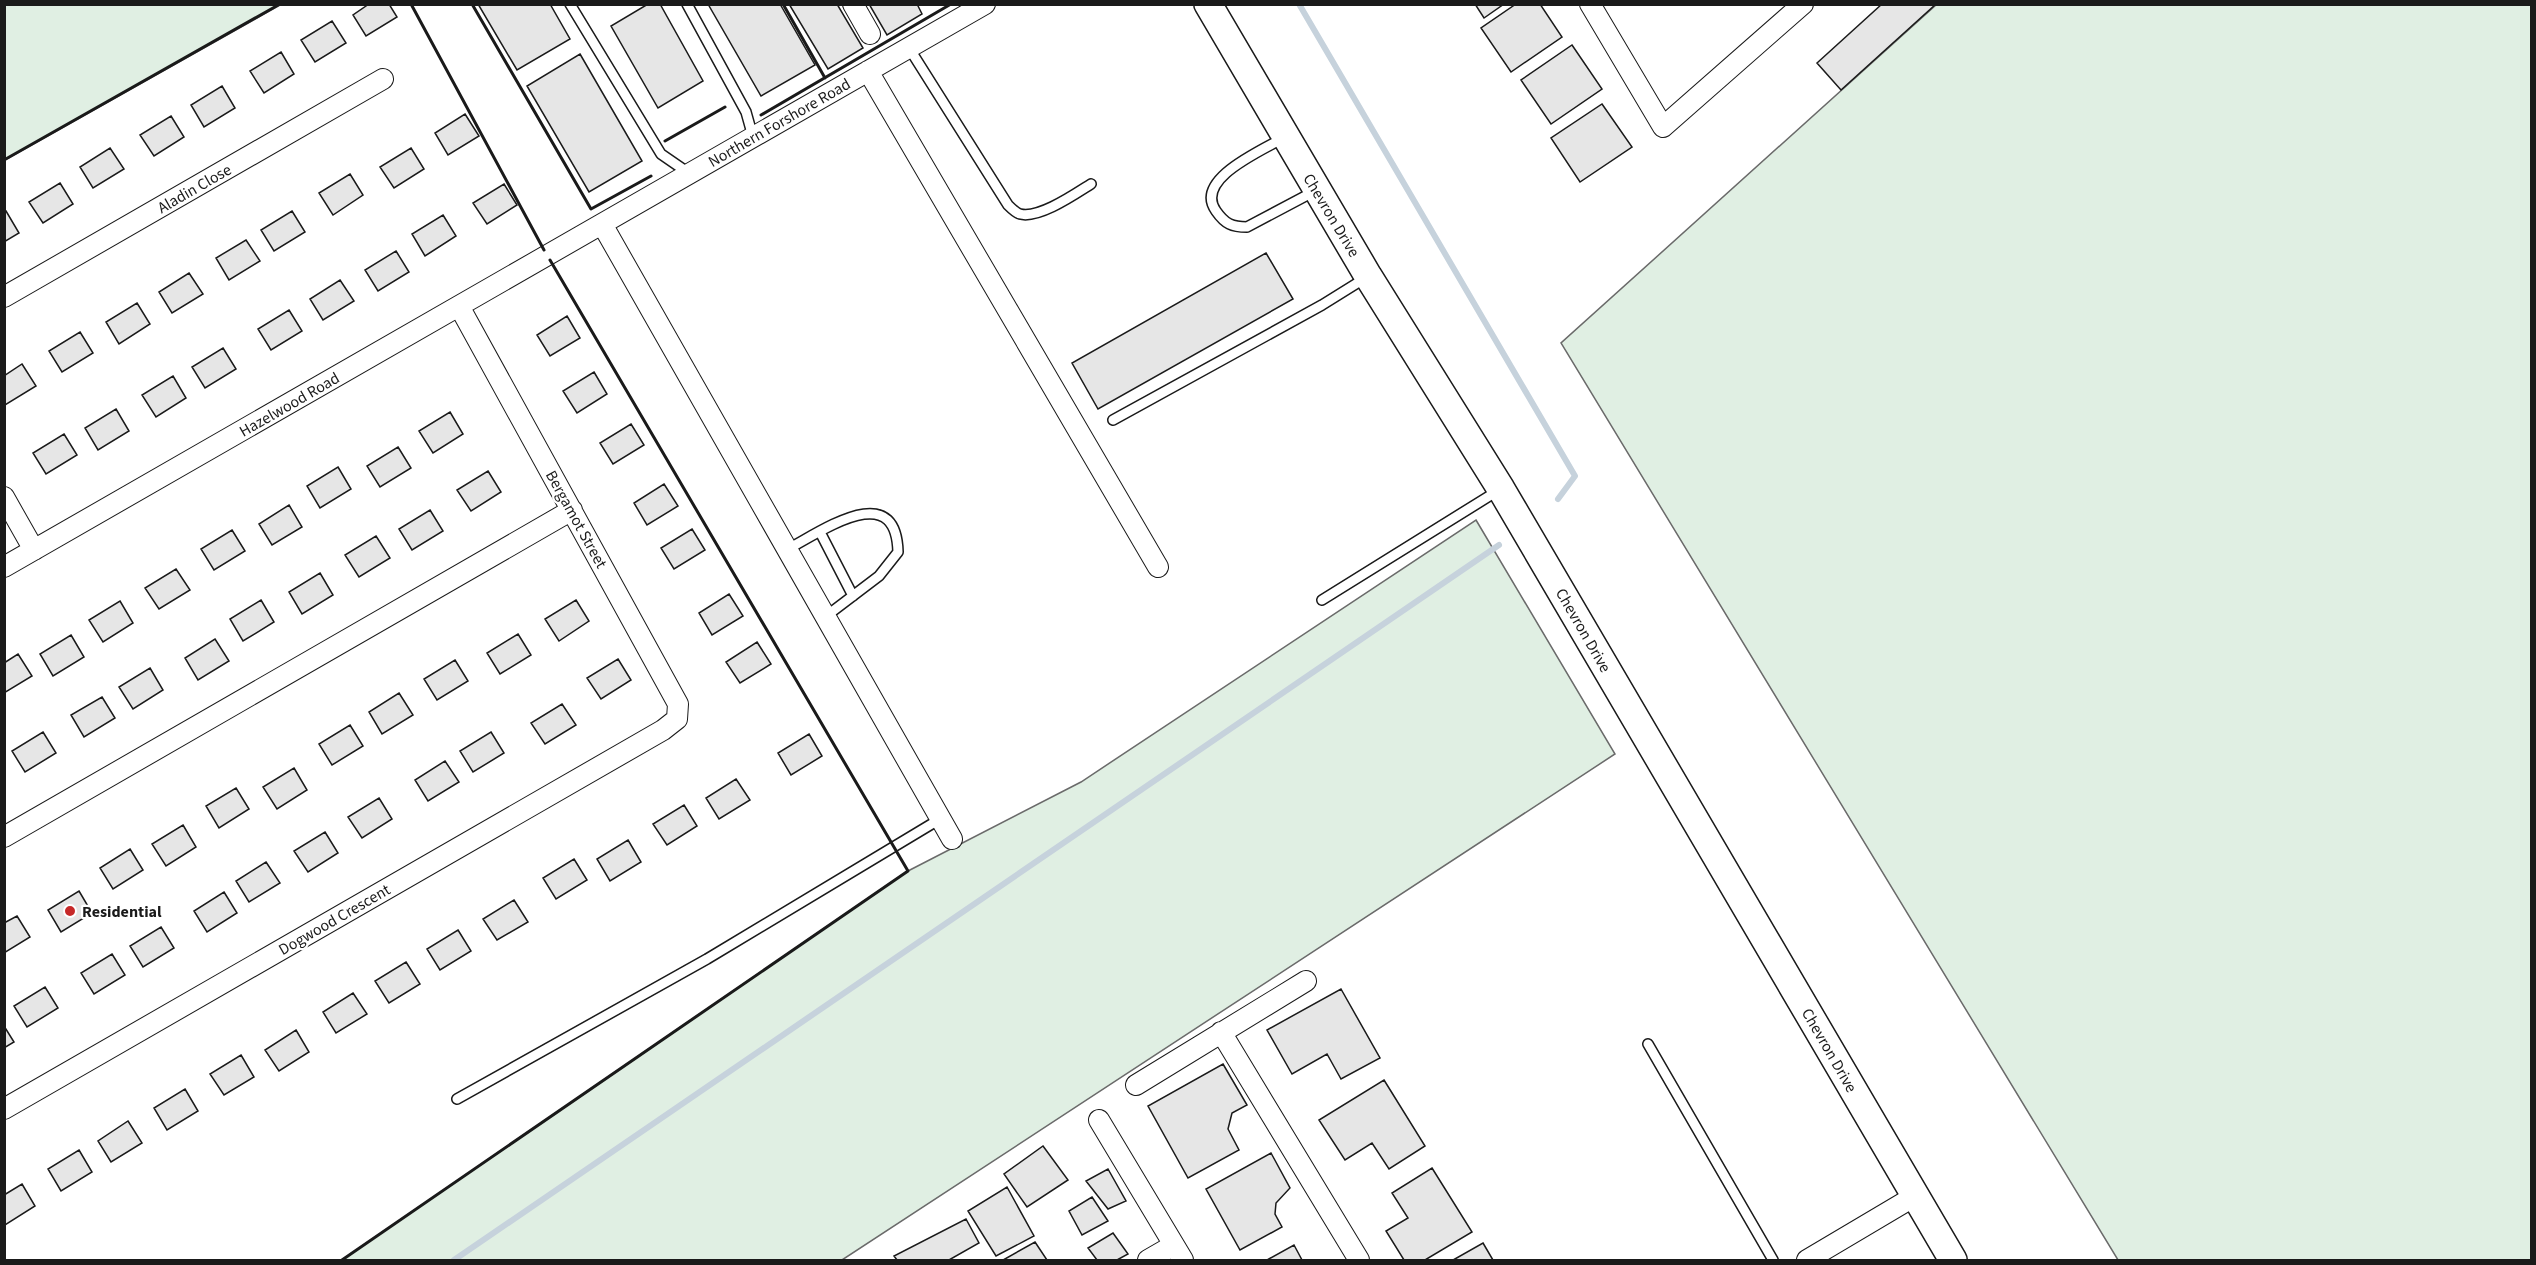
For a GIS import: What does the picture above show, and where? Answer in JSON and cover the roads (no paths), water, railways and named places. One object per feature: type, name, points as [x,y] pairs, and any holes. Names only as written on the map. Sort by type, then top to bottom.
[{"type":"main road","name":"Chevron Drive","points":[[1208,4],[1368,276],[1501,489],[1953,1260]]},
{"type":"street","points":[[853,4],[870,34]]},
{"type":"street","name":"Northern Forshore Road","points":[[573,240],[985,4]]},
{"type":"street","points":[[1590,4],[1663,127],[1803,4]]},
{"type":"street","points":[[868,71],[1158,567]]},
{"type":"street","name":"Aladin Close","points":[[4,297],[383,79]]},
{"type":"street","points":[[602,224],[824,618],[952,839]]},
{"type":"street","name":"Hazelwood Road","points":[[4,567],[573,240]]},
{"type":"street","name":"Bergamot Street","points":[[459,306],[678,704],[677,719],[663,730]]},
{"type":"street","points":[[4,497],[34,550]]},
{"type":"street","points":[[4,837],[572,510]]},
{"type":"street","name":"Dogwood Crescent","points":[[4,1109],[663,730]]},
{"type":"street","points":[[1136,1084],[1306,981]]},
{"type":"street","points":[[1221,1032],[1359,1260]]},
{"type":"street","points":[[1099,1120],[1178,1253],[1148,1260]]},
{"type":"street","points":[[1808,1260],[1915,1196]]},
{"type":"lane","points":[[570,4],[661,154],[690,174]]},
{"type":"lane","points":[[687,4],[746,112],[753,137]]},
{"type":"lane","points":[[909,48],[1008,205],[1019,214],[1032,214],[1056,205],[1091,184]]},
{"type":"lane","points":[[1286,137],[1221,175],[1212,189],[1211,205],[1224,223],[1236,227],[1248,227],[1317,190]]},
{"type":"lane","points":[[1113,420],[1322,305],[1368,276]]},
{"type":"lane","points":[[1322,600],[1501,489]]},
{"type":"lane","points":[[786,550],[836,523],[868,513],[878,513],[890,520],[898,538],[898,552],[879,576],[824,618]]},
{"type":"lane","points":[[820,532],[853,596]]},
{"type":"lane","points":[[457,1100],[707,959],[940,819]]},
{"type":"lane","points":[[1648,1044],[1773,1260]]},
{"type":"waterway","points":[[1299,4],[1575,476],[1558,499]]},
{"type":"waterway","points":[[454,1260],[1499,545]]},
{"type":"place","name":"Residential","points":[[70,911]]}]
